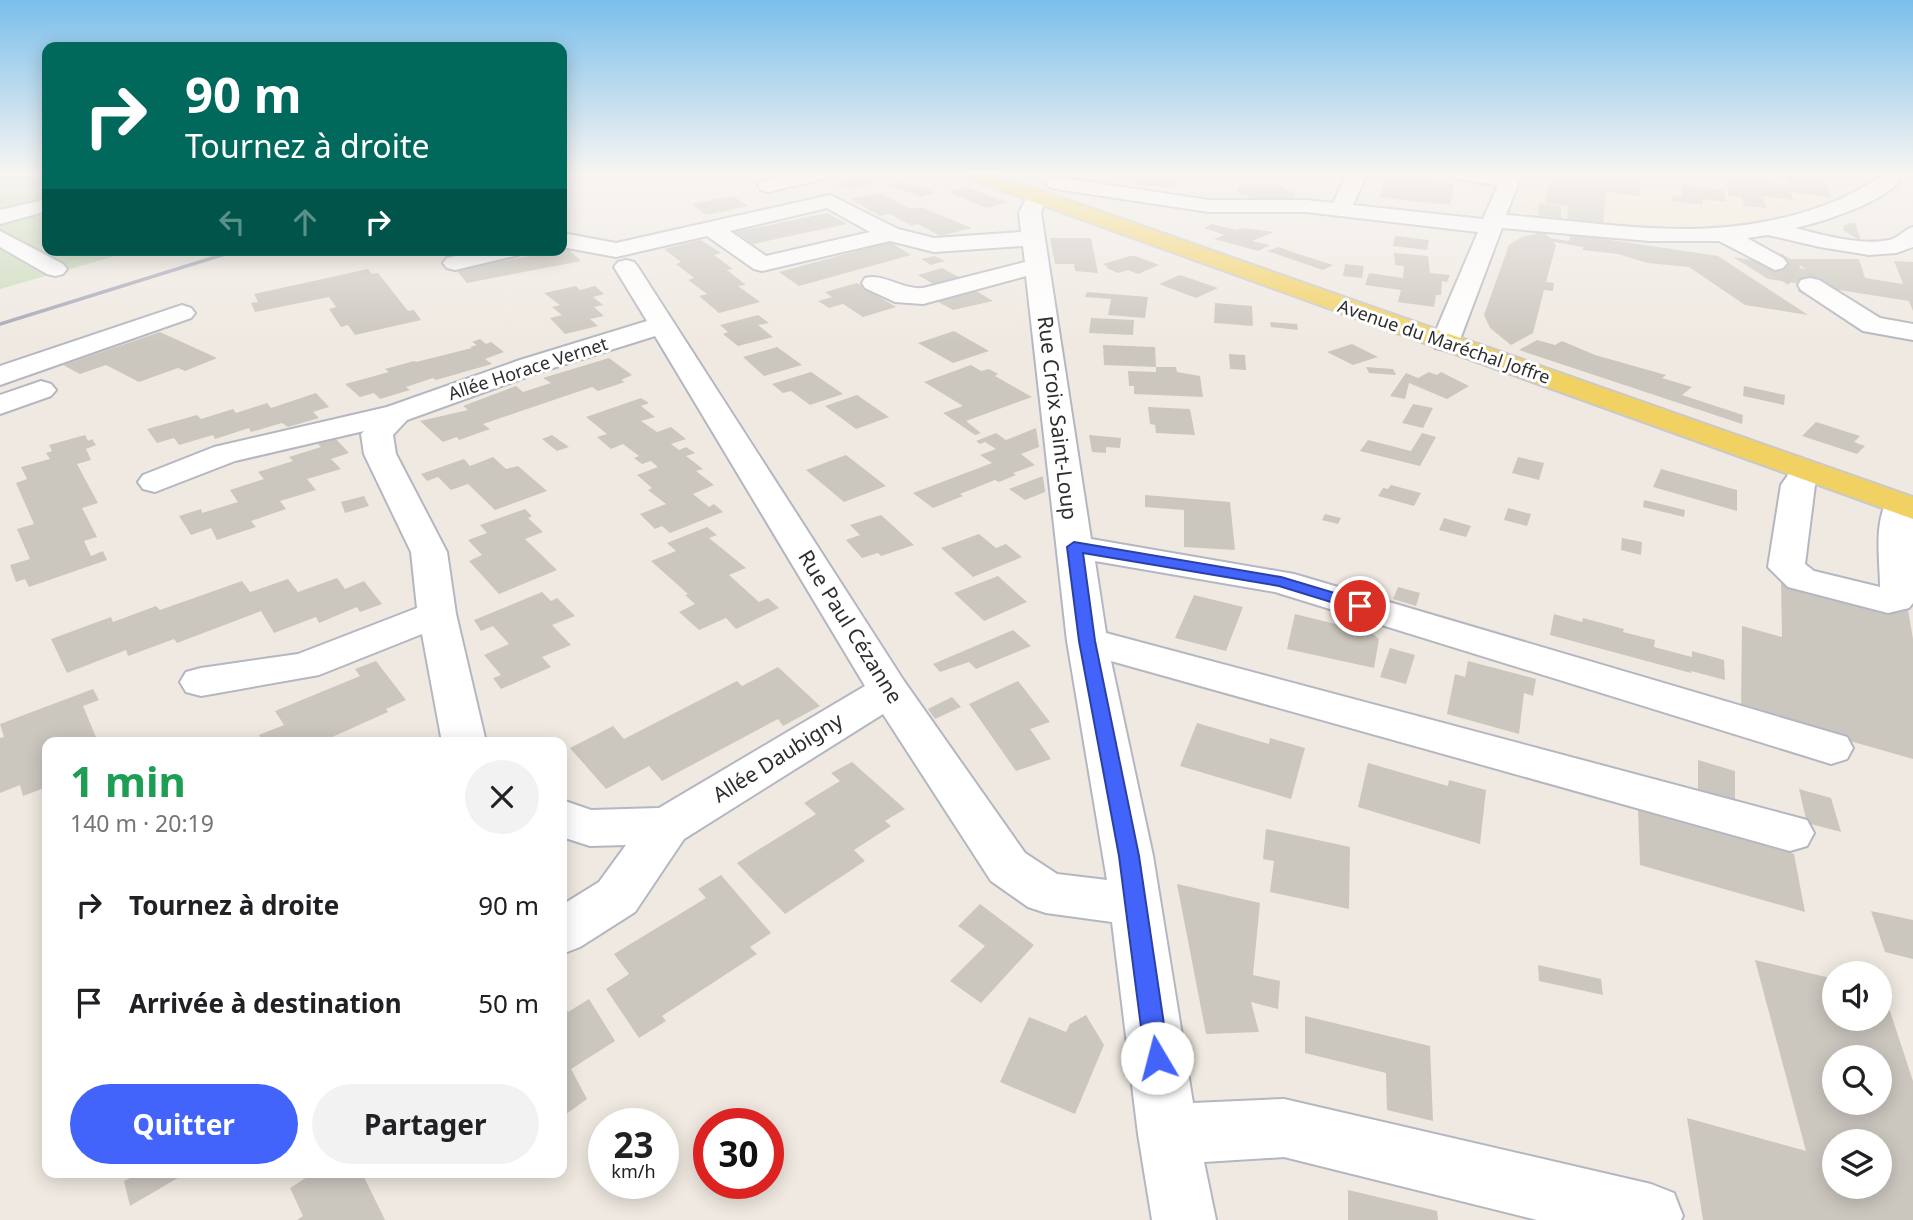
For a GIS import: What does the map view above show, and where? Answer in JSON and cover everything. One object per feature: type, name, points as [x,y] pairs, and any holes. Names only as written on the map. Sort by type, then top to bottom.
[{"type":"main road","name":"Avenue du Maréchal Joffre","points":[[1131,231],[1907,507]]},
{"type":"street","points":[[567,241],[619,254],[701,231]]},
{"type":"street","points":[[715,231],[769,272],[890,234]]},
{"type":"street","points":[[884,231],[934,245],[967,231]]},
{"type":"street","points":[[874,284],[904,297],[923,296],[1002,231]]},
{"type":"street","name":"Rue Croix Saint-Loup","points":[[1044,231],[1074,547],[1087,641],[1129,856],[1168,1134],[1184,1220]]},
{"type":"street","points":[[1445,342],[1489,231]]},
{"type":"street","points":[[1584,231],[1651,236],[1725,235],[1756,231]]},
{"type":"street","points":[[1778,231],[1805,238],[1880,248],[1898,246],[1913,234]]},
{"type":"street","points":[[1725,235],[1775,263]]},
{"type":"street","points":[[4,244],[42,237]]},
{"type":"street","points":[[4,244],[55,269]]},
{"type":"street","name":"Rue Paul Cézanne","points":[[619,254],[889,691],[1007,867],[1046,893],[1135,904]]},
{"type":"street","points":[[455,262],[480,256]]},
{"type":"street","points":[[1810,285],[1872,325],[1913,332]]},
{"type":"street","points":[[0,376],[182,313]]},
{"type":"street","name":"Allée Horace Vernet","points":[[155,482],[225,454],[396,414],[530,366],[662,325]]},
{"type":"street","points":[[0,405],[41,390]]},
{"type":"street","points":[[396,414],[377,434],[380,454],[429,552],[437,614],[463,737]]},
{"type":"street","points":[[1807,472],[1798,485],[1786,568],[1801,579],[1888,601],[1896,600],[1899,594],[1898,522],[1907,507]]},
{"type":"street","points":[[1074,547],[1281,582],[1831,748]]},
{"type":"street","points":[[201,682],[305,666],[437,614]]},
{"type":"street","points":[[1087,641],[1790,833]]},
{"type":"street","name":"Allée Daubigny","points":[[667,826],[889,691]]},
{"type":"street","points":[[567,820],[590,828],[667,826]]},
{"type":"street","points":[[567,929],[617,897],[667,826]]},
{"type":"street","points":[[1168,1134],[1284,1128],[1651,1216]]},
{"type":"green space","points":[[0,231],[42,231],[42,256],[115,256],[0,289]]},
{"type":"building","points":[[740,231],[814,231],[753,244],[735,232]]},
{"type":"building","points":[[931,231],[960,231],[940,236]]},
{"type":"building","points":[[1213,231],[1274,232],[1252,241],[1270,245],[1258,251],[1214,239],[1225,235]]},
{"type":"building","points":[[1845,231],[1858,231],[1861,241]]},
{"type":"building","points":[[1543,232],[1550,238],[1569,241],[1571,234],[1718,256],[1808,315],[1745,305],[1689,267],[1647,263],[1618,254],[1583,250],[1583,247],[1553,242],[1556,245],[1546,282],[1554,283],[1553,291],[1544,290],[1533,333],[1511,345],[1490,328],[1484,315],[1509,245],[1522,237]]},
{"type":"building","points":[[1395,236],[1429,240],[1427,250],[1393,246]]},
{"type":"building","points":[[1050,238],[1091,238],[1098,273],[1075,271],[1074,264],[1055,264]]},
{"type":"building","points":[[701,240],[721,253],[714,255],[733,269],[727,270],[746,285],[738,286],[760,302],[719,313],[699,296],[707,294],[688,280],[694,278],[676,264],[681,262],[664,249]]},
{"type":"building","points":[[890,242],[911,255],[799,286],[779,272]]},
{"type":"building","points":[[1279,247],[1333,265],[1323,270],[1267,251]]},
{"type":"building","points":[[567,249],[581,261],[467,283],[456,270],[531,256],[567,256]]},
{"type":"building","points":[[1394,253],[1428,256],[1430,273],[1450,275],[1447,282],[1442,281],[1441,295],[1436,295],[1434,307],[1398,302],[1401,290],[1365,285],[1369,273],[1403,278],[1404,266],[1395,265]]},
{"type":"building","points":[[935,256],[945,261],[931,265],[921,259]]},
{"type":"building","points":[[1130,256],[1159,265],[1138,274],[1128,270],[1118,273],[1103,264]]},
{"type":"building","points":[[1733,257],[1806,269],[1789,259],[1859,259],[1865,278],[1903,284],[1894,261],[1913,262],[1913,311],[1909,301],[1768,279]]},
{"type":"building","points":[[1345,264],[1364,266],[1362,278],[1343,276]]},
{"type":"building","points":[[942,268],[968,282],[942,289],[918,275]]},
{"type":"building","points":[[368,269],[372,274],[378,273],[408,311],[414,310],[421,320],[355,335],[348,325],[341,327],[329,309],[336,307],[329,297],[255,312],[251,303],[258,302],[254,294]]},
{"type":"building","points":[[1180,275],[1218,288],[1196,298],[1159,284]]},
{"type":"building","points":[[857,283],[896,307],[863,317],[843,304],[829,308],[818,301],[832,297],[825,292]]},
{"type":"building","points":[[576,286],[580,290],[595,286],[604,294],[593,297],[603,305],[594,307],[604,316],[590,319],[598,326],[565,334],[550,318],[562,315],[552,307],[560,305],[544,293]]},
{"type":"building","points":[[971,288],[993,301],[953,310],[933,299]]},
{"type":"building","points":[[1087,292],[1148,297],[1145,318],[1108,315],[1111,299],[1085,297]]},
{"type":"building","points":[[1215,303],[1252,306],[1253,326],[1214,323]]},
{"type":"building","points":[[758,315],[769,323],[758,325],[773,337],[738,346],[723,334],[728,332],[720,325]]},
{"type":"building","points":[[1091,318],[1134,320],[1133,335],[1089,333]]},
{"type":"building","points":[[1270,322],[1297,324],[1298,330],[1271,327]]},
{"type":"building","points":[[954,331],[989,351],[953,363],[918,343]]},
{"type":"building","points":[[160,332],[217,358],[185,371],[178,368],[139,382],[106,365],[80,374],[63,365]]},
{"type":"building","points":[[480,339],[486,344],[491,342],[504,352],[485,359],[492,364],[436,380],[433,378],[406,387],[410,390],[380,399],[374,393],[360,397],[345,384],[389,372],[385,369],[472,348],[470,347],[477,345],[472,342]]},
{"type":"building","points":[[1537,340],[1555,345],[1562,341],[1595,355],[1666,375],[1662,378],[1692,387],[1682,395],[1743,415],[1742,424],[1519,350]]},
{"type":"building","points":[[1352,344],[1378,357],[1353,365],[1327,352]]},
{"type":"building","points":[[1103,345],[1155,347],[1156,367],[1104,365]]},
{"type":"building","points":[[777,347],[802,365],[764,376],[743,357]]},
{"type":"building","points":[[1229,354],[1245,355],[1246,370],[1230,369]]},
{"type":"building","points":[[609,358],[632,375],[621,380],[625,382],[598,391],[592,387],[483,424],[490,429],[459,440],[457,437],[443,442],[420,421],[468,410],[463,406],[516,386],[523,392],[551,383],[543,378]]},
{"type":"building","points":[[971,365],[981,371],[989,369],[998,374],[995,376],[1032,397],[966,421],[981,433],[975,435],[943,413],[963,406],[924,382]]},
{"type":"building","points":[[1156,367],[1176,367],[1177,372],[1200,376],[1203,397],[1134,394],[1134,386],[1129,386],[1128,371],[1156,372]]},
{"type":"building","points":[[1366,367],[1393,369],[1396,375],[1369,373]]},
{"type":"building","points":[[811,372],[843,394],[810,405],[791,391],[783,393],[772,384]]},
{"type":"building","points":[[1429,372],[1437,375],[1441,372],[1469,386],[1447,399],[1409,383],[1405,399],[1390,396],[1406,373],[1418,378]]},
{"type":"building","points":[[1744,386],[1785,395],[1784,405],[1743,396]]},
{"type":"building","points":[[316,393],[329,407],[313,412],[319,418],[288,427],[282,423],[251,432],[249,428],[215,439],[213,435],[179,445],[174,438],[157,443],[147,429],[197,415],[201,419],[233,409],[236,413],[267,403],[271,408]]},
{"type":"building","points":[[857,395],[889,417],[856,429],[825,406]]},
{"type":"building","points":[[641,398],[649,403],[641,406],[655,417],[641,421],[657,432],[671,427],[686,439],[671,444],[679,450],[686,447],[695,453],[686,456],[703,469],[696,471],[714,485],[693,494],[709,507],[714,504],[723,512],[670,533],[662,526],[655,529],[640,514],[666,504],[648,490],[652,488],[637,475],[658,467],[651,461],[642,464],[634,458],[639,456],[623,444],[611,449],[597,437],[607,434],[586,417]]},
{"type":"building","points":[[1413,404],[1433,408],[1423,428],[1402,423]]},
{"type":"building","points":[[1148,407],[1190,409],[1195,435],[1156,433],[1155,425],[1150,424]]},
{"type":"building","points":[[1816,422],[1860,436],[1854,442],[1865,446],[1857,454],[1802,436]]},
{"type":"building","points":[[1036,428],[1039,447],[1021,454],[1035,465],[1013,473],[1016,475],[999,482],[995,480],[960,494],[963,496],[933,508],[913,493],[992,463],[980,455],[996,449],[985,442],[980,444],[976,441],[996,433],[1006,440]]},
{"type":"building","points":[[1422,433],[1436,437],[1420,466],[1360,451],[1368,440],[1411,451]]},
{"type":"building","points":[[85,435],[88,441],[92,439],[96,445],[86,449],[91,460],[77,464],[98,503],[82,508],[97,537],[84,541],[91,556],[103,551],[107,560],[29,587],[25,579],[16,582],[10,565],[30,559],[17,529],[34,524],[16,483],[27,479],[21,467],[50,459],[46,453],[52,451],[49,445]]},
{"type":"building","points":[[552,435],[569,447],[557,451],[542,439]]},
{"type":"building","points":[[1089,435],[1121,438],[1120,448],[1106,447],[1106,453],[1092,452]]},
{"type":"building","points":[[335,438],[349,453],[331,459],[341,469],[307,479],[316,490],[280,501],[286,509],[251,521],[256,527],[217,540],[211,528],[191,535],[179,516],[201,509],[202,513],[238,502],[230,490],[264,479],[258,472],[293,461],[289,457],[321,447],[318,444]]},
{"type":"building","points":[[846,455],[886,486],[844,502],[806,470]]},
{"type":"building","points":[[493,457],[506,469],[518,466],[547,491],[495,510],[468,484],[451,490],[438,477],[427,481],[421,474],[464,459],[470,466]]},
{"type":"building","points":[[1518,457],[1544,463],[1539,480],[1512,473]]},
{"type":"building","points":[[1661,469],[1737,490],[1737,511],[1653,487]]},
{"type":"building","points":[[1043,476],[1045,492],[1025,500],[1009,489]]},
{"type":"building","points":[[1391,485],[1421,493],[1414,506],[1378,496],[1383,488],[1388,489]]},
{"type":"building","points":[[1145,495],[1230,502],[1235,550],[1184,547],[1184,510],[1145,507]]},
{"type":"building","points":[[364,496],[369,506],[345,513],[341,502]]},
{"type":"building","points":[[1644,500],[1685,510],[1684,517],[1643,507]]},
{"type":"building","points":[[1508,508],[1531,514],[1527,526],[1504,520]]},
{"type":"building","points":[[525,509],[532,516],[528,518],[543,532],[525,539],[557,570],[499,594],[469,561],[482,555],[468,540],[487,533],[480,525]]},
{"type":"building","points":[[1325,514],[1341,518],[1338,524],[1322,520]]},
{"type":"building","points":[[881,515],[914,545],[881,556],[878,553],[862,558],[846,540],[860,535],[850,525]]},
{"type":"building","points":[[1444,518],[1471,526],[1466,537],[1439,530]]},
{"type":"building","points":[[707,527],[717,535],[709,538],[746,568],[729,575],[759,602],[768,598],[779,608],[736,629],[726,618],[699,630],[679,612],[695,604],[685,595],[688,594],[651,561],[676,551],[667,543]]},
{"type":"building","points":[[979,534],[996,548],[1006,544],[1022,557],[973,577],[941,548]]},
{"type":"building","points":[[1622,538],[1642,542],[1641,555],[1621,550]]},
{"type":"building","points":[[998,576],[1027,602],[984,621],[954,593]]},
{"type":"building","points":[[337,578],[345,589],[364,581],[382,604],[360,612],[357,607],[319,623],[316,617],[274,633],[261,611],[177,643],[174,639],[128,656],[126,650],[67,673],[51,639],[111,617],[113,622],[156,606],[160,610],[242,581],[250,592],[288,579],[298,592]]},
{"type":"building","points":[[1781,579],[1908,610],[1913,639],[1913,759],[1741,710],[1742,626],[1782,637]]},
{"type":"building","points":[[1398,587],[1420,593],[1416,606],[1393,599]]},
{"type":"building","points":[[542,592],[551,601],[557,598],[575,616],[552,625],[571,645],[542,657],[551,667],[501,689],[493,678],[501,675],[484,655],[509,644],[493,626],[481,631],[474,620]]},
{"type":"building","points":[[1194,595],[1243,607],[1226,651],[1175,638]]},
{"type":"building","points":[[1295,614],[1372,633],[1379,639],[1374,668],[1287,649]]},
{"type":"building","points":[[1554,614],[1582,622],[1583,618],[1624,629],[1623,632],[1655,640],[1654,647],[1692,657],[1692,651],[1724,660],[1725,680],[1550,635]]},
{"type":"building","points":[[1013,630],[1031,646],[976,669],[969,662],[940,672],[933,664]]},
{"type":"building","points":[[1390,648],[1415,655],[1406,684],[1380,677]]},
{"type":"building","points":[[376,661],[406,700],[386,709],[388,712],[332,737],[260,737],[259,735],[284,725],[275,711],[360,676],[355,669]]},
{"type":"building","points":[[1468,661],[1536,679],[1533,696],[1524,693],[1519,734],[1447,714],[1455,674],[1465,677]]},
{"type":"building","points":[[778,667],[820,706],[783,726],[778,719],[662,781],[649,766],[606,789],[570,748],[613,726],[624,739],[737,681],[742,686]]},
{"type":"building","points":[[1018,681],[1050,722],[1030,729],[1051,759],[1016,771],[969,704]]},
{"type":"building","points":[[93,689],[99,700],[83,706],[96,737],[42,737],[42,789],[23,796],[20,785],[0,793],[0,738],[4,737],[0,724]]},
{"type":"building","points":[[952,697],[961,707],[935,719],[928,709]]},
{"type":"building","points":[[1197,723],[1269,744],[1270,738],[1305,748],[1291,799],[1180,766]]},
{"type":"building","points":[[1698,760],[1735,771],[1735,804],[1698,794]]},
{"type":"building","points":[[852,762],[905,809],[885,821],[891,826],[854,850],[865,861],[785,914],[737,863],[816,814],[804,803],[840,781],[831,773]]},
{"type":"building","points":[[1368,763],[1448,786],[1449,780],[1486,790],[1480,844],[1358,807]]},
{"type":"building","points":[[1799,789],[1831,798],[1841,832],[1807,823]]},
{"type":"building","points":[[1638,810],[1794,854],[1805,912],[1640,865]]},
{"type":"building","points":[[1266,829],[1350,847],[1349,909],[1270,892],[1274,861],[1263,859]]},
{"type":"building","points":[[721,875],[771,933],[750,947],[757,954],[662,1016],[666,1021],[639,1038],[606,989],[629,974],[614,954],[706,898],[698,889]]},
{"type":"building","points":[[1177,884],[1260,903],[1253,975],[1280,981],[1278,1009],[1251,1002],[1259,1032],[1206,1034]]},
{"type":"building","points":[[980,904],[1034,945],[981,1003],[950,981],[985,946],[958,926]]},
{"type":"building","points":[[1871,911],[1913,920],[1913,959],[1885,952]]},
{"type":"building","points":[[1755,960],[1822,976],[1822,1031],[1892,1031],[1892,1017],[1913,1081],[1913,1220],[1703,1220],[1687,1118],[1806,1151]]},
{"type":"building","points":[[1538,965],[1601,979],[1603,995],[1539,981]]},
{"type":"building","points":[[589,999],[615,1041],[571,1069],[587,1099],[567,1113],[567,1010]]},
{"type":"building","points":[[1086,1015],[1104,1045],[1075,1114],[1000,1082],[1029,1017],[1066,1032],[1070,1024]]},
{"type":"building","points":[[1305,1016],[1430,1046],[1433,1121],[1387,1110],[1386,1073],[1305,1053]]},
{"type":"building","points":[[130,1178],[178,1178],[130,1206],[124,1181]]},
{"type":"building","points":[[306,1178],[364,1178],[385,1220],[297,1220],[303,1216],[290,1188]]},
{"type":"building","points":[[1348,1190],[1437,1211],[1438,1220],[1348,1220]]},
{"type":"tunnel","points":[[1775,263],[1810,285]]},
{"type":"railway","points":[[0,324],[219,256]]},
{"type":"route","points":[[1157,1058],[1129,856],[1087,641],[1074,547],[1281,582],[1360,606]]}]
